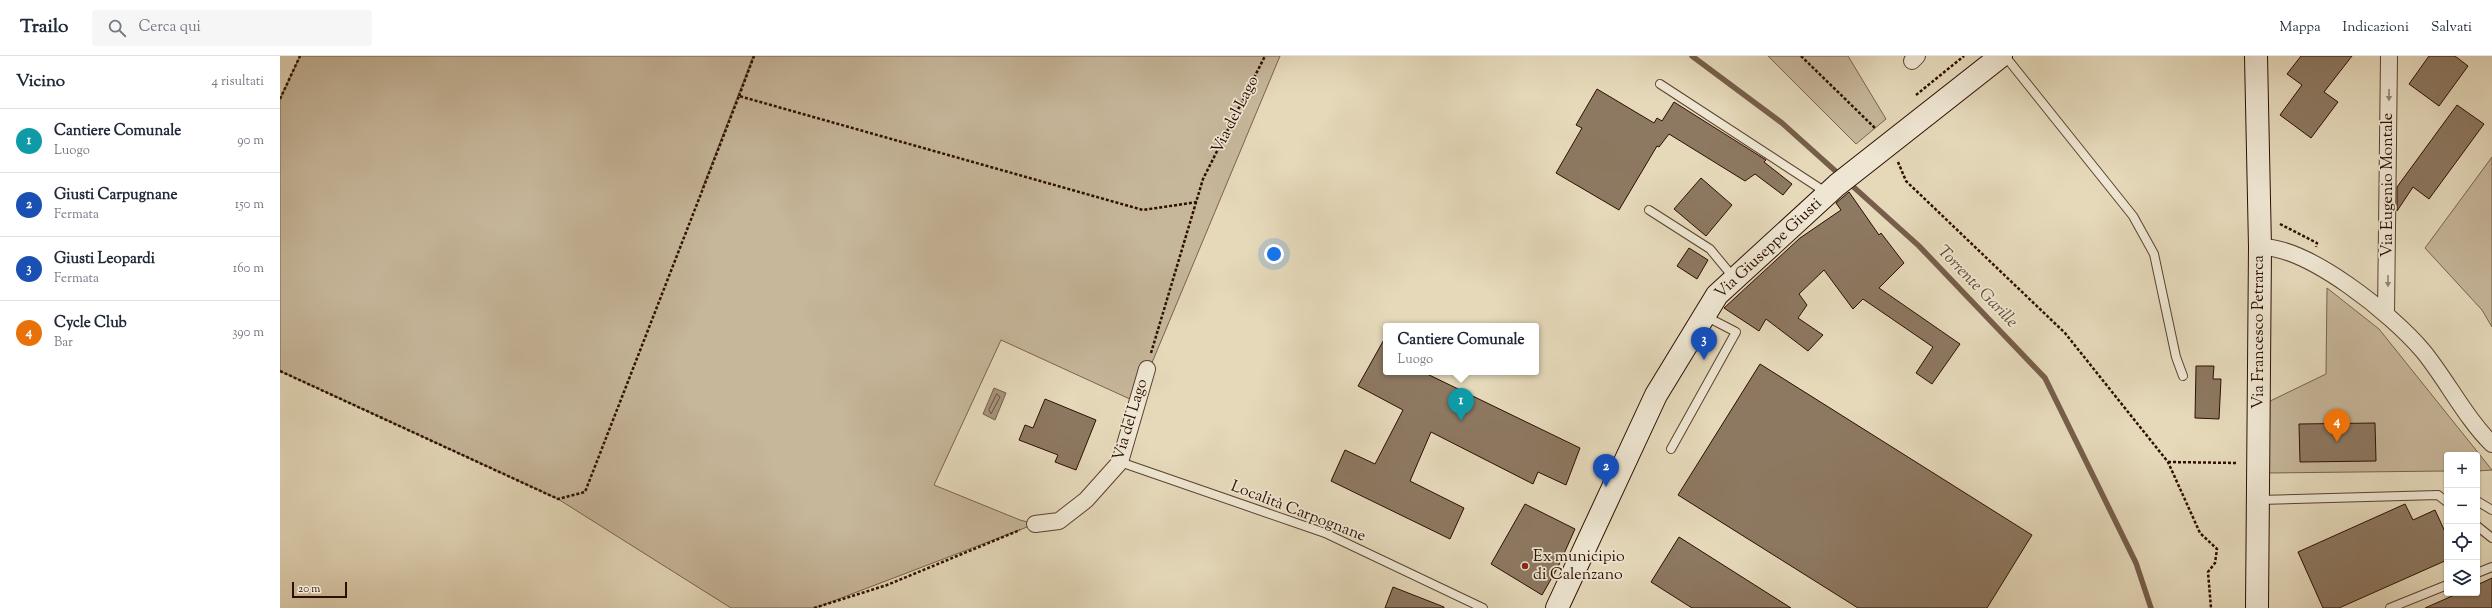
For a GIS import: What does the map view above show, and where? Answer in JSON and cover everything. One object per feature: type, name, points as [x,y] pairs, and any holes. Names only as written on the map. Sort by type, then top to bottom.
[{"type":"street","name":"Via Giuseppe Giusti","points":[[1557,608],[1656,395],[1717,295],[1832,190],[2001,56]]},
{"type":"street","name":"Via Francesco Petrarca","points":[[2256,56],[2260,247],[2257,608]]},
{"type":"street","name":"Via Eugenio Montale","points":[[2386,314],[2389,56]]},
{"type":"street","points":[[2260,247],[2271,247],[2314,265],[2345,284],[2386,314],[2423,351],[2492,444]]},
{"type":"street","name":"Via del Lago","points":[[1035,524],[1059,521],[1086,500],[1120,462],[1147,369]]},
{"type":"lane","points":[[2005,56],[2133,216],[2151,248],[2162,287],[2176,357],[2184,376]]},
{"type":"lane","points":[[1660,84],[1832,190]]},
{"type":"lane","points":[[1649,210],[1710,249],[1735,279]]},
{"type":"lane","points":[[1671,449],[1736,332],[1704,316]]},
{"type":"lane","name":"Località Carpognane","points":[[1120,462],[1325,534],[1483,608]]},
{"type":"lane","points":[[2259,500],[2443,495]]},
{"type":"lane","points":[[2480,503],[2492,510]]},
{"type":"lane","points":[[2480,528],[2492,538]]},
{"type":"lane","points":[[2480,572],[2492,567]]},
{"type":"lane","points":[[2390,608],[2444,586]]},
{"type":"path","points":[[280,99],[300,56]]},
{"type":"path","points":[[280,371],[558,499],[585,492],[754,56]]},
{"type":"path","name":"Via del Lago","points":[[1147,369],[1203,179],[1266,56]]},
{"type":"path","points":[[1801,56],[1876,128],[1896,160],[1906,181],[2065,333],[2168,462],[2200,532],[2217,549],[2215,563],[2208,572],[2211,608]]},
{"type":"path","points":[[739,96],[1143,210],[1197,202]]},
{"type":"path","points":[[2168,462],[2259,463]]},
{"type":"path","points":[[814,608],[887,585],[1035,524]]},
{"type":"shaded area","points":[[300,56],[753,56],[702,189],[754,56],[1280,56],[1141,389],[1132,400],[1001,340],[934,485],[1020,520],[1035,524],[815,608],[731,608],[558,499],[280,371],[280,99]]},
{"type":"shaded area","points":[[1768,56],[1848,56],[1886,119],[1856,144]]},
{"type":"shaded area","points":[[2492,157],[2492,327],[2482,310],[2425,248]]},
{"type":"shaded area","points":[[2327,288],[2379,329],[2478,452],[2444,452],[2444,471],[2268,473],[2266,403],[2326,374]]},
{"type":"shaded area","points":[[2480,455],[2492,470],[2480,471]]},
{"type":"water","points":[[994,388],[1006,393],[995,420],[983,414]]},
{"type":"building","points":[[2301,56],[2352,56],[2324,92],[2338,102],[2311,138],[2280,115],[2302,85],[2287,74]]},
{"type":"building","points":[[2429,56],[2455,56],[2468,66],[2439,106],[2409,84]]},
{"type":"building","points":[[1597,89],[1654,123],[1657,118],[1662,121],[1674,102],[1766,160],[1764,162],[1792,184],[1783,195],[1755,174],[1745,181],[1669,134],[1659,147],[1657,146],[1619,210],[1556,173],[1582,128],[1576,125]]},
{"type":"building","points":[[2457,105],[2484,124],[2429,199],[2413,187],[2397,211],[2397,187]]},
{"type":"building","points":[[1701,178],[1732,205],[1706,236],[1674,209]]},
{"type":"building","points":[[1849,192],[1879,235],[1881,233],[1904,263],[1879,288],[1960,344],[1932,384],[1916,373],[1933,347],[1863,299],[1853,309],[1824,270],[1799,294],[1807,305],[1798,318],[1823,335],[1808,351],[1766,319],[1759,331],[1724,308],[1800,238],[1841,210],[1836,203]]},
{"type":"building","points":[[1689,248],[1708,260],[1697,279],[1677,266]]},
{"type":"building","points":[[1383,341],[1383,375],[1429,375],[1580,448],[1566,485],[1538,472],[1533,484],[1431,432],[1410,481],[1464,508],[1450,539],[1331,481],[1345,450],[1375,464],[1403,410],[1358,386]]},
{"type":"building","points":[[1760,364],[2032,535],[1987,608],[1858,608],[1678,495]]},
{"type":"building","points":[[2196,366],[2214,366],[2213,379],[2221,379],[2219,419],[2195,418]]},
{"type":"building","points":[[1045,399],[1096,420],[1076,470],[1055,462],[1058,455],[1019,440],[1025,425],[1033,428]]},
{"type":"building","points":[[2375,423],[2376,461],[2300,462],[2299,424]]},
{"type":"building","points":[[1525,504],[1575,529],[1558,567],[1542,595],[1491,564]]},
{"type":"building","points":[[2405,504],[2413,520],[2435,510],[2444,530],[2444,561],[2339,608],[2323,608],[2298,552]]},
{"type":"building","points":[[1679,537],[1791,608],[1692,608],[1651,582]]},
{"type":"building","points":[[2492,578],[2492,608],[2425,608],[2452,596],[2480,596],[2480,584]]},
{"type":"building","points":[[1393,587],[1444,607],[1444,608],[1385,608]]},
{"type":"waterway","name":"Torrente Garille","points":[[1692,56],[1782,123],[1841,176]]},
{"type":"waterway","name":"Torrente Garille","points":[[1848,182],[1919,246],[2045,378],[2136,563],[2151,608]]},
{"type":"place","name":"Giusti Leopardi","points":[[1704,360]]},
{"type":"place","name":"Cantiere Comunale","points":[[1461,421]]},
{"type":"place","name":"Cycle Club","points":[[2337,442]]},
{"type":"place","name":"Giusti Carpugnane","points":[[1606,487]]},
{"type":"place","name":"Ex municipio di Calenzano","points":[[1525,566]]}]
